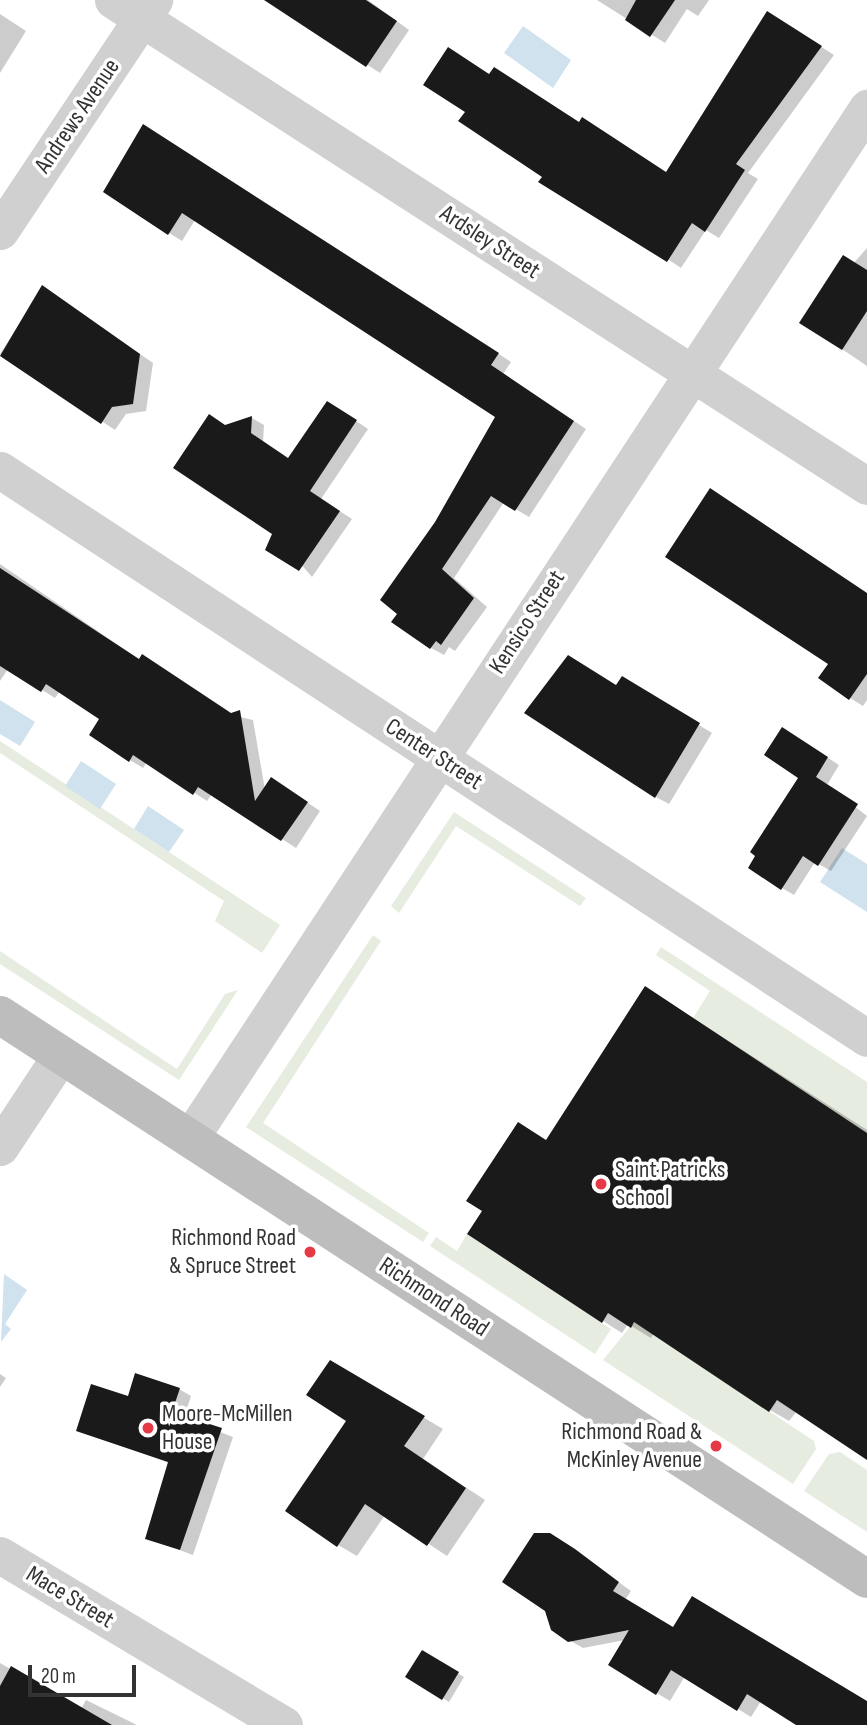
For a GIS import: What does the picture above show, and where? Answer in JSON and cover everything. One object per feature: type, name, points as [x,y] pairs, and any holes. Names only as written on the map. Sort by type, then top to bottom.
[{"type":"street","name":"Andrews Avenue","points":[[0,231],[136,6]]},
{"type":"street","name":"Ardsley Street","points":[[136,6],[867,486]]},
{"type":"street","name":"Kensico Street","points":[[190,1138],[867,108]]},
{"type":"street","name":"Center Street","points":[[0,470],[867,1038]]},
{"type":"street","name":"Richmond Road","points":[[0,1015],[867,1579]]},
{"type":"street","points":[[0,1147],[61,1055]]},
{"type":"street","name":"Mace Street","points":[[0,1555],[284,1725]]},
{"type":"shaded area","points":[[0,741],[280,925],[262,953],[215,921],[224,901],[0,753]]},
{"type":"shaded area","points":[[454,812],[586,898],[580,906],[456,826],[399,913],[391,906]]},
{"type":"shaded area","points":[[373,935],[381,941],[263,1123],[429,1233],[423,1242],[246,1127]]},
{"type":"shaded area","points":[[661,947],[867,1082],[867,1133],[693,1018],[710,991],[656,955]]},
{"type":"shaded area","points":[[0,951],[177,1069],[225,994],[238,990],[179,1080],[0,964]]},
{"type":"shaded area","points":[[467,1234],[611,1329],[595,1354],[430,1246],[436,1237],[457,1251]]},
{"type":"shaded area","points":[[634,1322],[814,1441],[816,1449],[793,1484],[603,1360]]},
{"type":"shaded area","points":[[840,1452],[867,1470],[867,1532],[804,1491],[829,1454]]},
{"type":"water","points":[[523,26],[571,60],[553,88],[504,53]]},
{"type":"water","points":[[0,700],[35,722],[20,746],[0,734]]},
{"type":"water","points":[[81,761],[116,784],[100,809],[65,786]]},
{"type":"water","points":[[148,806],[184,830],[169,852],[134,829]]},
{"type":"water","points":[[842,848],[867,864],[867,912],[820,882]]},
{"type":"water","points":[[4,1274],[27,1290],[5,1324],[11,1329],[1,1342]]},
{"type":"building","points":[[264,0],[366,0],[397,21],[366,67]]},
{"type":"building","points":[[636,0],[675,0],[650,37],[625,20]]},
{"type":"building","points":[[767,11],[822,46],[736,164],[745,170],[705,232],[692,223],[667,262],[538,182],[542,177],[458,121],[465,112],[423,85],[448,47],[489,74],[494,67],[579,122],[582,117],[666,172]]},
{"type":"building","points":[[143,124],[499,353],[491,365],[574,421],[515,511],[491,496],[442,569],[474,598],[441,645],[436,641],[430,649],[391,622],[397,614],[380,600],[435,522],[495,417],[182,213],[168,235],[103,192]]},
{"type":"building","points":[[843,255],[867,270],[867,311],[842,350],[799,323]]},
{"type":"building","points":[[42,285],[140,354],[133,404],[112,407],[101,424],[0,356]]},
{"type":"building","points":[[327,401],[357,420],[310,491],[340,511],[299,571],[265,550],[272,534],[173,468],[209,414],[225,425],[252,416],[251,433],[288,458]]},
{"type":"building","points":[[710,488],[867,593],[867,674],[849,700],[818,678],[828,664],[665,557]]},
{"type":"building","points":[[0,568],[139,659],[142,654],[231,713],[240,710],[255,801],[271,777],[308,802],[281,841],[198,787],[193,795],[133,755],[129,762],[89,735],[99,719],[46,684],[41,692],[0,666]]},
{"type":"building","points":[[568,655],[616,685],[622,676],[700,723],[655,798],[524,713]]},
{"type":"building","points":[[782,727],[828,757],[816,777],[858,804],[818,866],[803,856],[781,890],[748,868],[755,856],[750,852],[798,778],[764,755]]},
{"type":"building","points":[[645,986],[867,1133],[867,1460],[777,1400],[769,1412],[634,1322],[631,1328],[608,1313],[602,1323],[467,1234],[482,1211],[466,1201],[518,1122],[546,1140]]},
{"type":"building","points":[[330,1360],[425,1416],[404,1446],[466,1488],[427,1546],[365,1504],[337,1547],[285,1511],[346,1421],[306,1395]]},
{"type":"building","name":"Moore-McMillen House","points":[[135,1373],[180,1388],[172,1412],[222,1428],[180,1550],[145,1539],[168,1462],[76,1431],[91,1384],[128,1396]]},
{"type":"building","points":[[534,1533],[550,1533],[575,1549],[619,1582],[613,1591],[673,1627],[692,1596],[867,1701],[867,1725],[796,1725],[747,1694],[737,1711],[671,1670],[656,1695],[608,1665],[629,1630],[568,1642],[551,1630],[545,1611],[502,1582]]},
{"type":"building","points":[[422,1650],[459,1672],[442,1700],[405,1677]]},
{"type":"building","points":[[11,1666],[112,1725],[0,1725],[0,1686]]},
{"type":"place","name":"Saint Patricks School","points":[[601,1184]]},
{"type":"place","name":"Richmond Road & Spruce Street","points":[[310,1252]]},
{"type":"place","name":"Moore-McMillen House","points":[[148,1428]]},
{"type":"place","name":"Richmond Road & McKinley Avenue","points":[[716,1446]]}]
